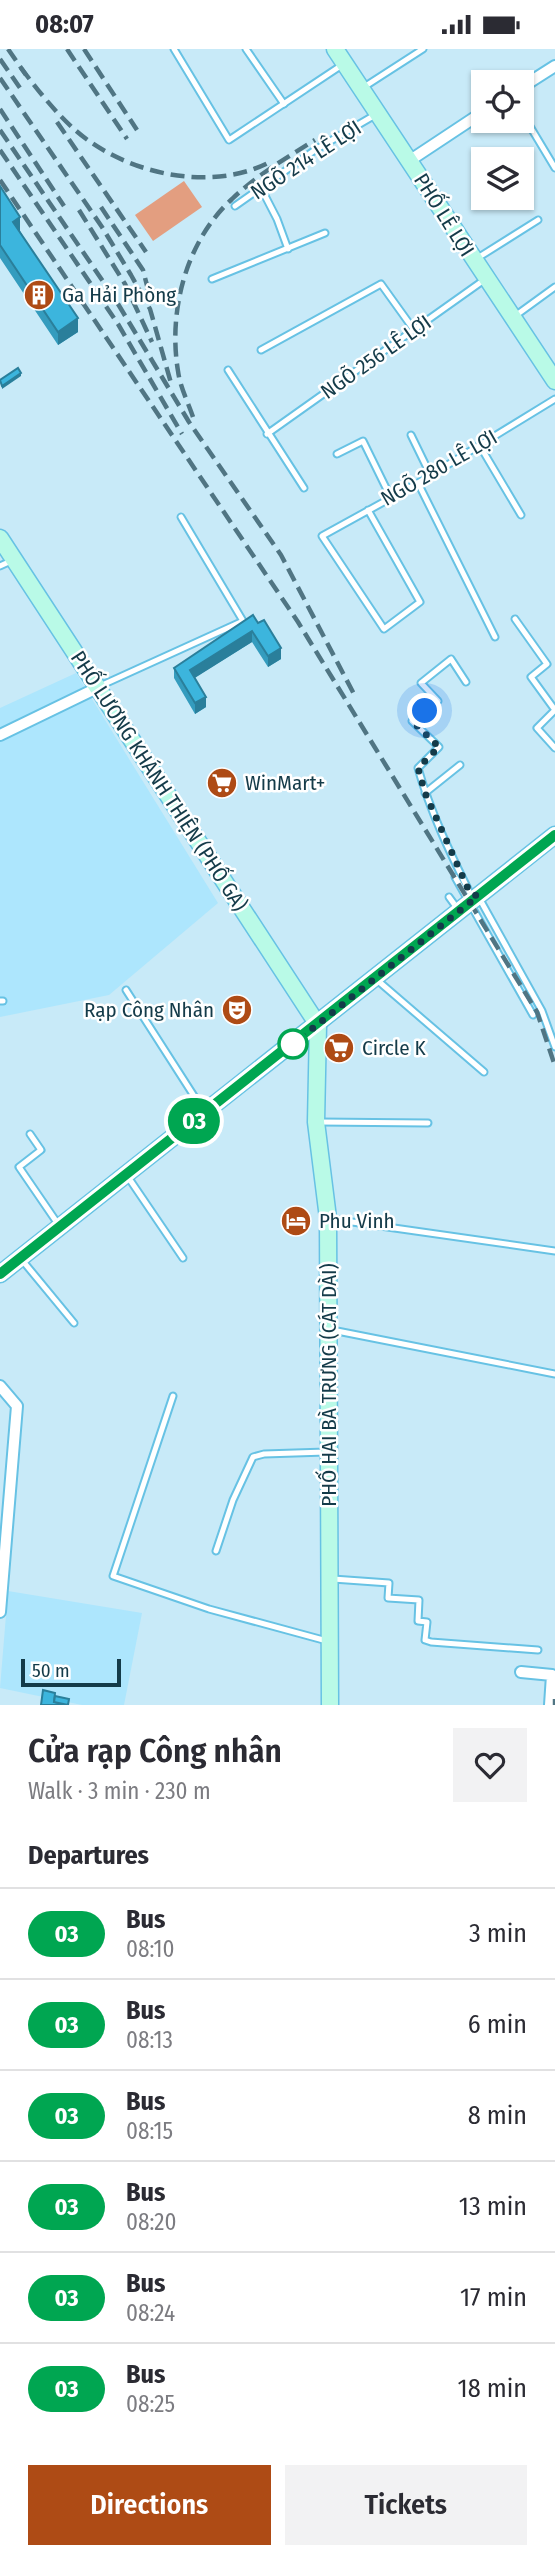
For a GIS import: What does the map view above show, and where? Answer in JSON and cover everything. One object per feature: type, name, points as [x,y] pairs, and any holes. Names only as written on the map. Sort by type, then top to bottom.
[{"type":"main road","name":"PHỐ LÊ LỢI","points":[[338,53],[485,280],[555,381]]},
{"type":"main road","name":"PHỐ LƯƠNG KHÁNH THIỆN (PHỐ GA)","points":[[0,538],[7,563],[97,688],[318,1025]]},
{"type":"main road","points":[[0,1274],[555,835]]},
{"type":"main road","name":"PHỐ HAI BÀ TRƯNG (CÁT DÀI)","points":[[318,1025],[316,1122],[328,1218],[330,1705]]},
{"type":"street","points":[[534,79],[555,66]]},
{"type":"street","points":[[409,160],[471,120]]},
{"type":"street","points":[[0,735],[97,688]]},
{"type":"street","points":[[0,1386],[18,1406],[0,1612]]},
{"type":"street","points":[[521,1672],[552,1675],[550,1705]]},
{"type":"lane","points":[[174,49],[229,140],[284,104],[338,53]]},
{"type":"lane","points":[[246,49],[284,104]]},
{"type":"lane","points":[[361,89],[423,49]]},
{"type":"lane","name":"NGÕ 214 LÊ LỢI","points":[[235,206],[314,150],[377,114]]},
{"type":"lane","points":[[534,133],[555,167]]},
{"type":"lane","points":[[261,188],[288,249]]},
{"type":"lane","points":[[473,261],[538,220]]},
{"type":"lane","points":[[212,279],[325,233]]},
{"type":"lane","name":"NGÕ 256 LÊ LỢI","points":[[267,434],[485,280]]},
{"type":"lane","points":[[261,350],[381,285],[414,330]]},
{"type":"lane","points":[[512,318],[555,287]]},
{"type":"lane","points":[[228,370],[304,488]]},
{"type":"lane","name":"NGÕ 280 LÊ LỢI","points":[[368,510],[420,602],[384,629],[322,536],[368,510],[418,484],[555,399]]},
{"type":"lane","points":[[411,435],[431,476]]},
{"type":"lane","points":[[337,454],[363,441],[391,498]]},
{"type":"lane","points":[[480,446],[521,515]]},
{"type":"lane","points":[[418,484],[495,637]]},
{"type":"lane","points":[[97,688],[243,621],[181,517]]},
{"type":"lane","points":[[515,619],[548,664],[531,677],[555,710],[537,728],[555,748]]},
{"type":"lane","points":[[466,682],[451,659],[421,683],[438,701],[412,721],[439,747],[418,768],[425,793],[470,893],[468,904]]},
{"type":"lane","points":[[425,793],[460,765]]},
{"type":"lane","points":[[455,877],[533,1015]]},
{"type":"lane","points":[[449,897],[468,904],[542,1011],[555,1047]]},
{"type":"lane","points":[[375,978],[484,1072]]},
{"type":"lane","points":[[126,990],[205,1113]]},
{"type":"lane","points":[[316,1122],[428,1123]]},
{"type":"lane","points":[[30,1134],[40,1150],[19,1167],[60,1226]]},
{"type":"lane","points":[[126,1175],[183,1258]]},
{"type":"lane","points":[[328,1218],[555,1251]]},
{"type":"lane","points":[[20,1258],[74,1323]]},
{"type":"lane","points":[[328,1329],[555,1374]]},
{"type":"lane","points":[[173,1396],[113,1576],[209,1608],[330,1642]]},
{"type":"lane","points":[[216,1551],[233,1500],[253,1457],[264,1454],[329,1452]]},
{"type":"lane","points":[[330,1579],[388,1583],[388,1598],[419,1600],[418,1621],[427,1622],[425,1640],[538,1650]]},
{"type":"shaded area","points":[[184,181],[202,207],[153,241],[135,215]]},
{"type":"shaded area","points":[[76,673],[218,903],[109,995],[0,1017],[0,708]]},
{"type":"shaded area","points":[[8,1591],[142,1613],[124,1705],[82,1705],[0,1688]]},
{"type":"building","name":"Ga Hải Phòng","points":[[0,186],[20,217],[13,222],[78,318],[58,332],[0,245]]},
{"type":"building","points":[[18,368],[21,373],[2,386],[0,380]]},
{"type":"building","points":[[253,615],[258,623],[264,620],[281,648],[268,656],[252,631],[190,670],[206,697],[195,703],[174,668]]},
{"type":"building","points":[[43,1690],[55,1693],[54,1702],[67,1705],[41,1705]]},
{"type":"building","points":[[55,1696],[69,1699],[68,1705],[54,1702]]},
{"type":"railway","points":[[8,49],[26,75]]},
{"type":"railway","points":[[67,49],[127,139]]},
{"type":"railway","points":[[84,49],[137,130]]},
{"type":"railway","points":[[0,59],[20,88]]},
{"type":"railway","points":[[21,68],[74,129],[94,144],[141,167],[167,174],[219,177],[268,163]]},
{"type":"railway","points":[[0,78],[102,227],[131,275],[150,309],[171,383]]},
{"type":"railway","points":[[0,109],[64,206]]},
{"type":"railway","points":[[57,122],[146,252]]},
{"type":"railway","points":[[0,130],[115,299],[189,422],[281,555],[355,696]]},
{"type":"railway","points":[[193,417],[180,383],[176,348],[179,301],[192,256],[216,216],[232,199],[283,160],[315,140]]},
{"type":"railway","points":[[0,150],[118,324],[182,434]]},
{"type":"railway","points":[[0,180],[298,622],[537,1012],[555,1066]]},
{"type":"railway","points":[[101,207],[143,270],[151,301]]},
{"type":"railway","points":[[79,210],[125,284],[152,342]]},
{"type":"railway","points":[[555,1699],[555,1705]]},
{"type":"bus line","name":"03","points":[[0,1274],[555,835]]},
{"type":"place","name":"Ga Hải Phòng","points":[[39,295]]},
{"type":"place","name":"WinMart+","points":[[222,783]]},
{"type":"place","name":"Rạp Công Nhân","points":[[237,1010]]},
{"type":"place","name":"Circle K","points":[[339,1048]]},
{"type":"place","name":"Phu Vinh","points":[[296,1221]]},
{"type":"route","points":[[293,1044],[478,896],[470,893],[425,793],[418,768],[439,747],[412,721],[425,711]]}]
